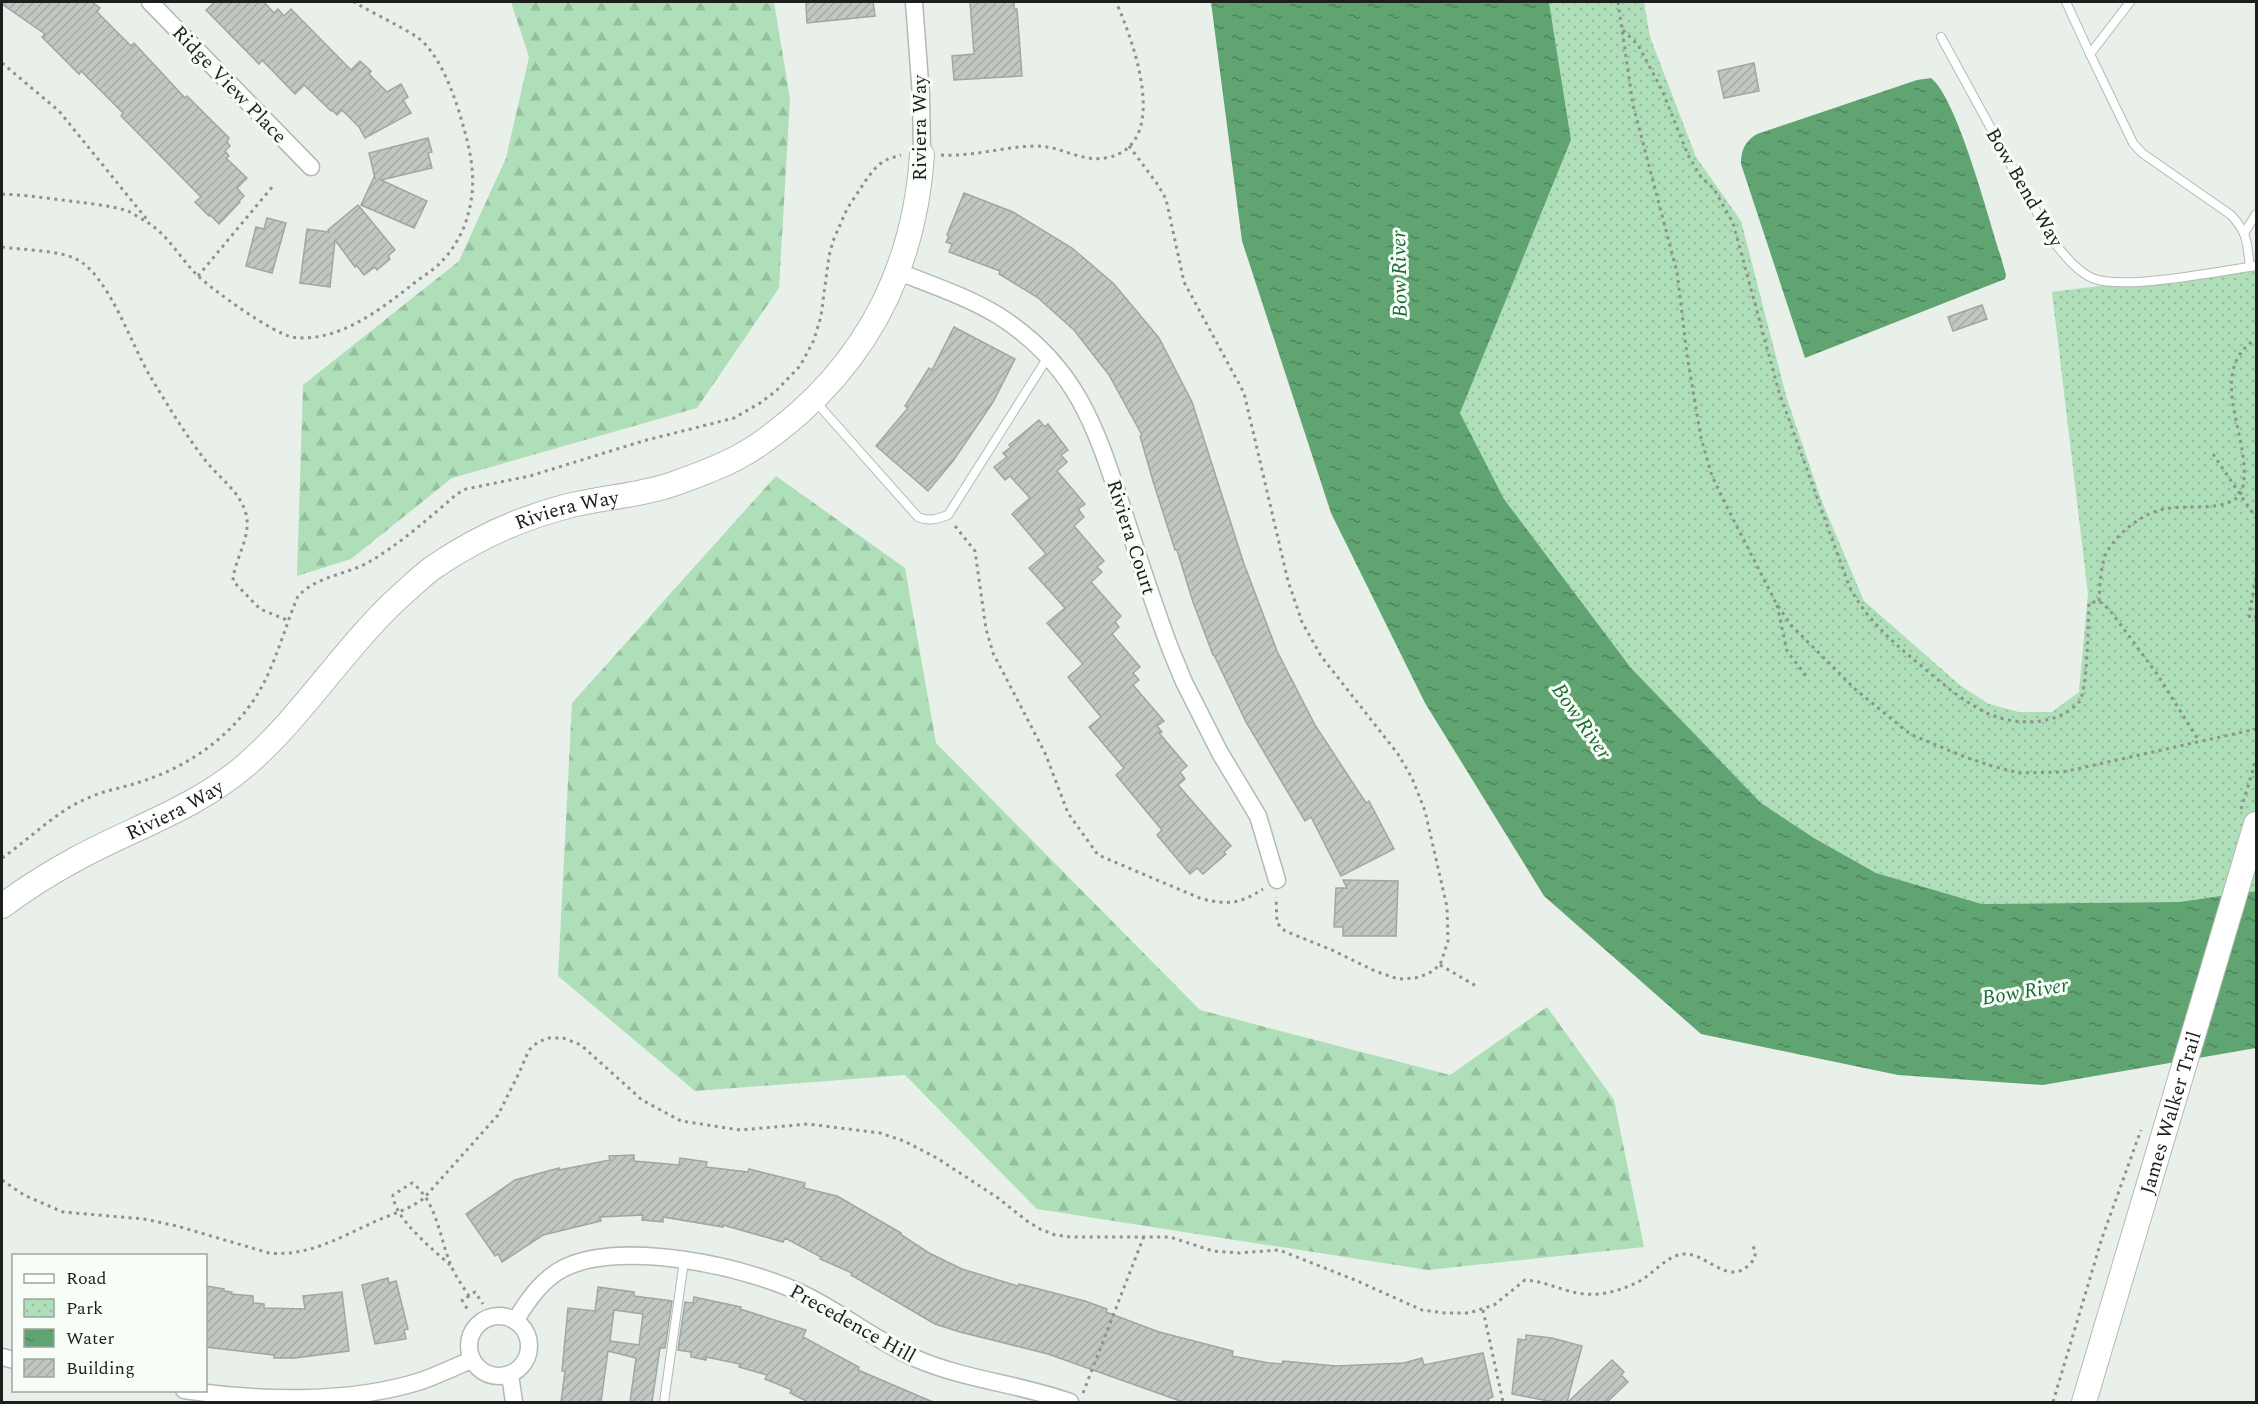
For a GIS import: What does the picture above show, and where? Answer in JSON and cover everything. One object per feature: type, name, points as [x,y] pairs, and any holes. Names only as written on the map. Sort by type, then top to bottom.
[{"type":"street","name":"Ridge View Place","points":[[150,2],[311,166]]},
{"type":"street","name":"Riviera Way","points":[[2,906],[75,859],[173,811],[244,767],[271,741],[367,627],[433,567],[500,530],[535,515],[571,505],[659,488],[741,456],[766,440],[814,400],[857,350],[881,310],[911,236],[919,194],[922,155],[921,96],[914,2]]},
{"type":"street","name":"Riviera Court","points":[[898,272],[960,296],[989,311],[1027,337],[1048,357],[1082,402],[1099,437],[1170,648],[1199,712],[1262,826],[1278,880]]},
{"type":"street","name":"James Walker Trail","points":[[2084,1402],[2256,824]]},
{"type":"street","name":"Precedence Hill","points":[[515,1321],[541,1285],[563,1269],[598,1259],[657,1257],[743,1272],[788,1287],[825,1305],[883,1342],[936,1366],[1033,1390],[1070,1402]]},
{"type":"street","points":[[506,1317],[515,1321],[522,1327],[529,1345],[524,1363],[510,1375],[492,1376],[484,1372],[471,1360],[469,1340],[472,1331],[487,1318],[506,1317]]},
{"type":"street","points":[[197,1392],[250,1400],[296,1399],[381,1390],[419,1382],[471,1360]]},
{"type":"street","points":[[510,1375],[514,1402]]},
{"type":"lane","points":[[2066,2],[2133,143],[2142,153],[2231,215],[2245,232],[2253,267]]},
{"type":"lane","points":[[2090,54],[2130,2]]},
{"type":"lane","name":"Bow Bend Way","points":[[1941,37],[2052,240],[2072,264],[2092,278],[2117,283],[2253,267]]},
{"type":"lane","points":[[2245,232],[2256,214]]},
{"type":"lane","points":[[814,400],[918,517],[925,521],[948,515],[1048,357]]},
{"type":"lane","points":[[664,1402],[684,1261]]},
{"type":"path","points":[[2,63],[58,111],[150,224],[170,242],[198,276],[271,328],[290,337],[306,338],[330,334],[365,318],[442,262],[454,246],[463,228],[471,204],[474,178],[459,111],[439,63],[430,49],[419,38],[354,2]]},
{"type":"path","points":[[948,156],[1036,146],[1097,159],[1114,155],[1129,146],[1135,140],[1142,123],[1142,92],[1137,58],[1116,2]]},
{"type":"path","points":[[1618,2],[1633,105],[1677,272],[1687,355],[1701,438],[1712,476],[1776,603],[1791,625],[1855,689],[1910,734],[1992,766],[2019,773],[2063,772],[2256,729]]},
{"type":"path","points":[[1623,30],[1638,45],[1662,90],[1688,155],[1701,177],[1714,189],[1733,223],[1779,392],[1849,586],[1858,604],[1886,637],[1955,694],[1986,713],[2020,721],[2062,716],[2080,701],[2084,685],[2089,603],[2098,602],[2109,609],[2157,674],[2199,741]]},
{"type":"path","points":[[1129,146],[1166,199],[1184,282],[1244,393],[1287,581],[1302,621],[1321,656],[1398,754],[1412,778],[1425,811],[1447,907],[1448,941],[1440,965],[1428,974],[1415,978],[1398,979],[1285,931],[1277,923],[1275,916],[1278,880]]},
{"type":"path","points":[[198,276],[273,186]]},
{"type":"path","points":[[2,194],[128,211],[150,224]]},
{"type":"path","points":[[2,247],[42,251],[77,259],[95,274],[174,414],[206,461],[229,484],[245,512],[247,522],[245,537],[233,573],[233,581],[260,609],[288,620]]},
{"type":"path","points":[[2098,602],[2104,559],[2114,540],[2129,526],[2146,515],[2163,510],[2226,505],[2240,495],[2247,480],[2247,460],[2234,369],[2236,360],[2243,350],[2256,339]]},
{"type":"path","points":[[2213,454],[2256,518]]},
{"type":"path","points":[[948,515],[975,551],[986,629],[993,653],[1045,753],[1068,813],[1098,855],[1192,895],[1215,902],[1241,902],[1278,880]]},
{"type":"path","points":[[2256,578],[2249,615],[2250,618],[2256,617]]},
{"type":"path","points":[[1776,603],[1786,651],[1806,676]]},
{"type":"path","points":[[1440,965],[1476,986]]},
{"type":"path","points":[[2,1180],[24,1195],[63,1212],[155,1221],[253,1250],[284,1254],[321,1246],[415,1206],[498,1115],[529,1050],[538,1042],[549,1038],[563,1038],[581,1045],[642,1100],[681,1121],[740,1130],[808,1124],[880,1133],[904,1141],[937,1158],[998,1198],[1027,1221],[1055,1235],[1170,1237],[1213,1251],[1279,1250],[1422,1310],[1469,1313],[1483,1310],[1494,1305],[1525,1280],[1572,1292],[1595,1295],[1612,1293],[1650,1276],[1680,1254],[1706,1260],[1720,1270],[1740,1271],[1754,1259],[1756,1252],[1752,1244]]},
{"type":"path","points":[[2053,1402],[2102,1238],[2142,1127]]},
{"type":"path","points":[[450,1265],[408,1225],[394,1202],[393,1195],[412,1184],[418,1188],[433,1212],[450,1265],[469,1296]]},
{"type":"path","points":[[1084,1391],[1144,1236]]},
{"type":"path","points":[[469,1312],[462,1300],[475,1292],[483,1304]]},
{"type":"path","points":[[1483,1310],[1503,1402]]},
{"type":"green space","points":[[511,2],[774,2],[790,99],[779,288],[697,408],[452,478],[351,559],[297,576],[303,385],[459,261],[506,158],[529,57]]},
{"type":"green space","points":[[1549,2],[1644,2],[1650,37],[1696,157],[1741,221],[1787,399],[1822,502],[1864,601],[1961,686],[1989,704],[2019,712],[2052,712],[2079,692],[2088,594],[2052,292],[2256,266],[2256,891],[2179,902],[1982,904],[1876,873],[1814,838],[1761,803],[1631,668],[1504,499],[1460,413],[1571,140]]},
{"type":"green space","points":[[776,476],[905,568],[936,743],[1200,1010],[1450,1075],[1547,1007],[1614,1100],[1644,1247],[1428,1270],[1037,1209],[905,1075],[695,1091],[558,976],[572,703]]},
{"type":"water","name":"Bow River","points":[[1211,2],[1549,2],[1571,140],[1460,413],[1504,499],[1631,668],[1761,803],[1814,838],[1876,873],[1982,904],[2179,902],[2256,891],[2256,1048],[2043,1085],[1898,1075],[1701,1034],[1544,896],[1425,703],[1331,513],[1242,241]]},
{"type":"water","points":[[1931,78],[1941,90],[1961,133],[1980,187],[2006,275],[2005,279],[1805,358],[1741,164],[1744,146],[1757,134],[1917,80]]},
{"type":"building","points":[[2,2],[92,2],[100,8],[97,12],[131,46],[134,43],[185,98],[187,96],[229,138],[227,142],[230,146],[225,151],[229,156],[226,158],[247,178],[237,188],[244,196],[240,202],[219,224],[209,216],[195,202],[201,197],[121,116],[123,113],[81,71],[79,74],[42,37],[45,34]]},
{"type":"building","points":[[215,2],[264,2],[274,13],[278,9],[284,16],[291,9],[351,70],[360,61],[387,92],[401,84],[408,97],[403,100],[411,113],[365,138],[359,127],[342,110],[337,115],[304,85],[295,94],[262,60],[259,64],[206,10]]},
{"type":"building","points":[[808,2],[873,2],[875,16],[807,23],[806,4]]},
{"type":"building","points":[[970,2],[1014,2],[1014,9],[1017,9],[1022,76],[954,80],[952,56],[974,54]]},
{"type":"building","points":[[1754,63],[1759,91],[1724,98],[1718,71]]},
{"type":"building","points":[[428,138],[432,152],[428,153],[432,168],[381,180],[427,201],[414,228],[361,205],[375,178],[369,153]]},
{"type":"building","points":[[964,193],[1013,212],[1072,248],[1114,284],[1159,338],[1192,402],[1244,564],[1277,651],[1315,725],[1366,803],[1369,801],[1394,849],[1341,876],[1311,817],[1305,821],[1246,722],[1213,655],[1177,550],[1175,550],[1140,436],[1142,435],[1109,375],[1074,330],[1037,297],[999,274],[1000,271],[949,252],[952,244],[946,242],[949,236],[947,235]]},
{"type":"building","points":[[358,205],[395,250],[388,256],[390,259],[377,270],[375,267],[364,275],[356,265],[355,267],[335,240],[330,287],[300,283],[307,229],[329,232],[328,230]]},
{"type":"building","points":[[267,218],[286,223],[272,273],[246,266],[256,227],[264,229]]},
{"type":"building","points":[[1982,305],[1987,319],[1953,331],[1948,317]]},
{"type":"building","points":[[954,327],[1015,359],[993,402],[953,461],[928,491],[876,446],[908,408],[905,406],[929,368],[932,370]]},
{"type":"building","points":[[1039,420],[1045,427],[1048,424],[1068,450],[1061,455],[1067,462],[1057,471],[1085,504],[1078,509],[1084,517],[1074,526],[1104,561],[1097,567],[1102,572],[1091,582],[1121,616],[1115,622],[1119,627],[1112,634],[1140,667],[1133,673],[1139,680],[1133,685],[1164,721],[1157,726],[1162,732],[1159,733],[1187,766],[1180,772],[1185,779],[1178,785],[1231,846],[1224,852],[1226,854],[1203,874],[1197,868],[1190,874],[1157,835],[1162,830],[1116,775],[1124,768],[1089,727],[1101,717],[1068,677],[1083,664],[1047,623],[1065,608],[1029,568],[1046,554],[1012,514],[1030,498],[1010,476],[1005,480],[994,467],[1007,457],[1003,453],[1011,447],[1009,445]]},
{"type":"building","points":[[1343,880],[1398,881],[1396,936],[1343,936],[1343,927],[1334,927],[1336,888],[1347,888]]},
{"type":"building","points":[[634,1155],[634,1161],[679,1165],[680,1158],[707,1162],[706,1167],[748,1172],[749,1169],[805,1183],[804,1188],[837,1196],[901,1233],[929,1253],[962,1269],[1018,1286],[1019,1284],[1085,1301],[1107,1309],[1106,1312],[1159,1332],[1233,1351],[1232,1356],[1269,1363],[1282,1364],[1283,1361],[1336,1366],[1404,1363],[1422,1358],[1424,1365],[1483,1353],[1493,1397],[1488,1399],[1489,1402],[1183,1402],[1048,1354],[935,1324],[851,1275],[852,1273],[820,1259],[821,1257],[785,1238],[783,1242],[723,1225],[723,1227],[663,1217],[663,1222],[642,1220],[643,1215],[600,1217],[601,1221],[543,1235],[502,1262],[498,1254],[495,1256],[466,1214],[515,1180],[559,1168],[559,1170],[610,1160],[609,1156]]},
{"type":"building","points":[[388,1278],[389,1283],[396,1281],[408,1329],[404,1330],[406,1339],[375,1344],[362,1285]]},
{"type":"building","points":[[207,1286],[224,1289],[224,1291],[232,1292],[231,1294],[253,1296],[253,1303],[264,1304],[264,1308],[305,1309],[303,1296],[342,1292],[349,1351],[295,1358],[274,1358],[274,1355],[207,1347]]},
{"type":"building","points":[[598,1287],[634,1292],[634,1296],[672,1301],[665,1348],[660,1348],[652,1402],[630,1402],[636,1358],[608,1351],[601,1402],[561,1402],[568,1308],[595,1311]],"holes":[[[614,1310],[643,1314],[639,1345],[610,1341]]]},
{"type":"building","points":[[694,1297],[741,1307],[740,1309],[806,1330],[803,1337],[859,1367],[858,1370],[933,1402],[808,1402],[790,1393],[792,1390],[765,1379],[767,1375],[739,1367],[740,1364],[706,1357],[706,1360],[691,1357],[691,1352],[678,1350],[685,1302],[693,1303]]},
{"type":"building","points":[[1526,1335],[1552,1338],[1582,1346],[1567,1402],[1553,1402],[1512,1394],[1518,1339],[1526,1340]]},
{"type":"building","points":[[1612,1360],[1624,1372],[1621,1375],[1628,1382],[1607,1402],[1568,1402]]}]
